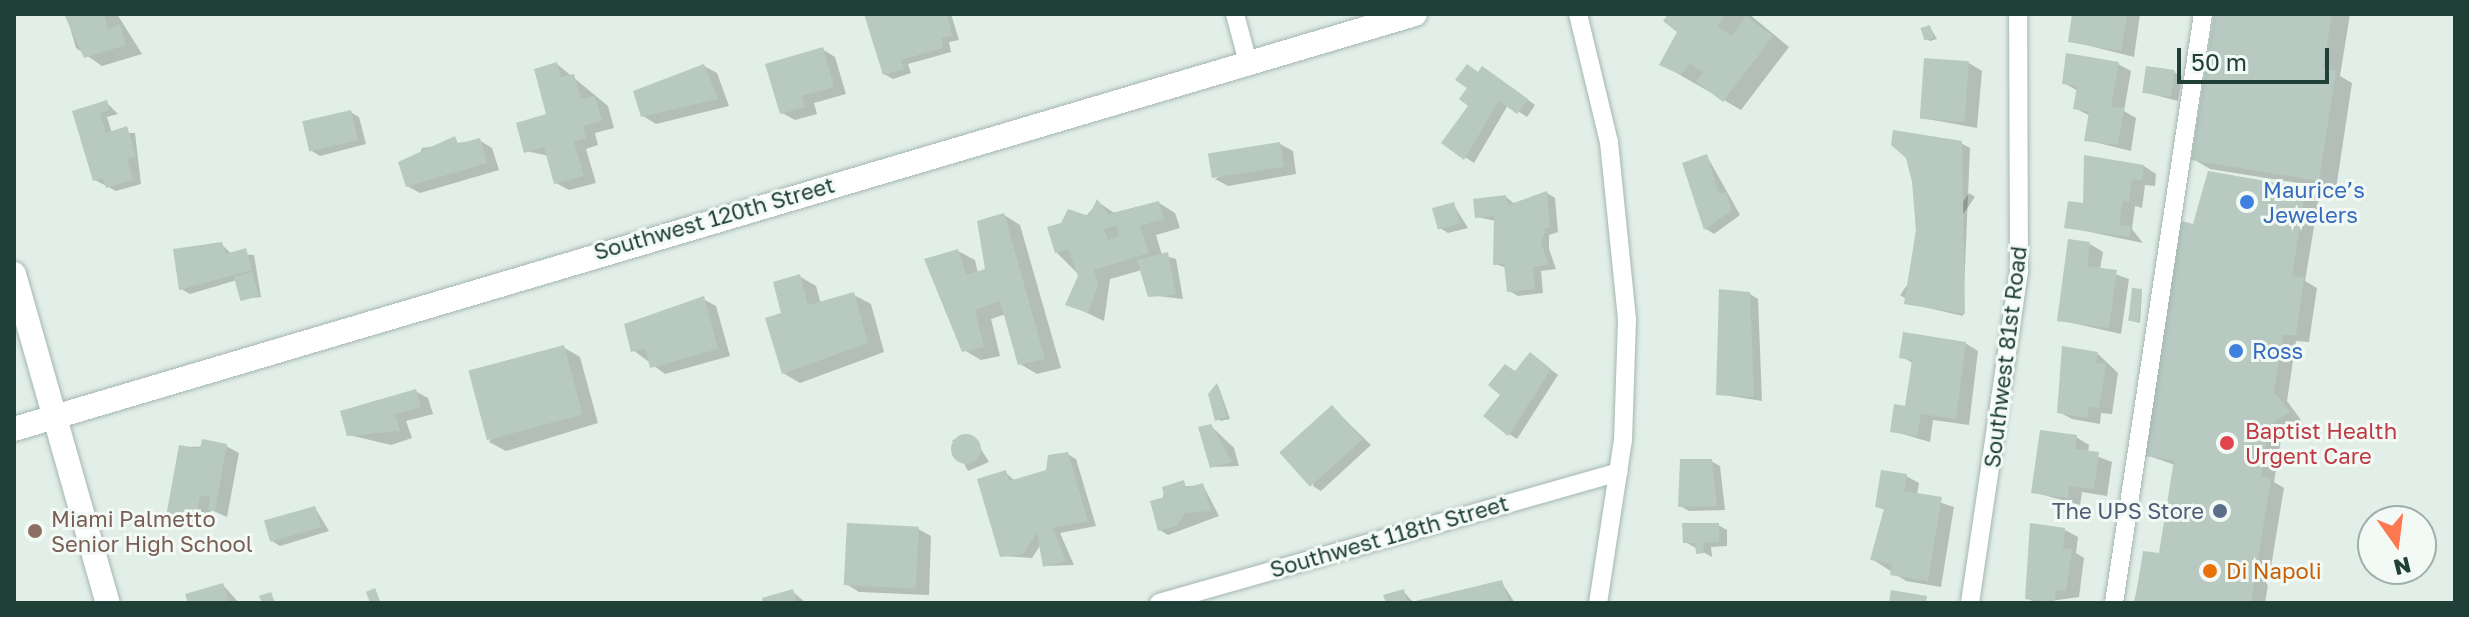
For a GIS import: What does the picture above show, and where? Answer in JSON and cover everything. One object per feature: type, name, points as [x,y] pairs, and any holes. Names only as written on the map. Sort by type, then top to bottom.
[{"type":"street","points":[[1235,14],[1248,63]]},
{"type":"street","name":"Southwest 120th Street","points":[[14,429],[1415,14]]},
{"type":"street","points":[[1578,14],[1609,142],[1621,241],[1627,366],[1619,472],[1598,603]]},
{"type":"street","name":"Southwest 81st Road","points":[[1970,603],[2019,271],[2018,14]]},
{"type":"street","points":[[2114,603],[2203,14]]},
{"type":"street","points":[[14,274],[108,603]]},
{"type":"street","name":"Southwest 118th Street","points":[[1159,603],[1619,472]]},
{"type":"building","points":[[64,14],[104,14],[108,29],[120,25],[126,45],[84,58]]},
{"type":"building","points":[[864,14],[947,14],[952,36],[941,38],[943,48],[901,60],[904,69],[883,75]]},
{"type":"building","points":[[1668,14],[1726,14],[1717,26],[1731,36],[1746,16],[1773,36],[1723,102],[1696,81],[1703,73],[1690,63],[1681,75],[1659,65],[1677,32],[1663,21]]},
{"type":"building","points":[[2072,14],[2127,14],[2121,51],[2068,42]]},
{"type":"building","points":[[2214,14],[2332,14],[2323,68],[2336,71],[2319,181],[2191,160]]},
{"type":"building","points":[[1930,25],[1934,37],[1925,40],[1920,28]]},
{"type":"building","points":[[823,47],[834,87],[802,96],[805,107],[780,114],[765,64]]},
{"type":"building","points":[[2066,53],[2119,62],[2111,107],[2124,108],[2118,145],[2084,141],[2089,112],[2073,109],[2077,86],[2062,84]]},
{"type":"building","points":[[1924,58],[1969,61],[1965,122],[1920,119]]},
{"type":"building","points":[[557,62],[561,77],[574,74],[581,99],[595,96],[602,121],[583,126],[586,138],[574,142],[584,176],[554,184],[544,147],[524,153],[516,123],[546,114],[534,69]]},
{"type":"building","points":[[704,64],[718,99],[641,117],[633,91]]},
{"type":"building","points":[[1467,64],[1478,72],[1482,66],[1528,99],[1517,114],[1499,101],[1464,160],[1441,143],[1468,106],[1459,99],[1467,88],[1455,80]]},
{"type":"building","points":[[2146,66],[2175,70],[2171,97],[2142,93]]},
{"type":"building","points":[[107,100],[110,110],[100,113],[106,133],[127,126],[136,157],[127,159],[133,180],[106,188],[103,178],[93,181],[72,111]]},
{"type":"building","points":[[351,110],[358,140],[309,151],[302,121]]},
{"type":"building","points":[[1893,130],[1962,141],[1965,314],[1904,304],[1916,230],[1912,182],[1906,158],[1891,145]]},
{"type":"building","points":[[455,136],[458,144],[480,138],[487,163],[406,187],[398,162]]},
{"type":"building","points":[[1280,142],[1284,167],[1212,178],[1208,153]]},
{"type":"building","points":[[1707,154],[1719,194],[1726,192],[1732,210],[1704,230],[1682,163]]},
{"type":"building","points":[[2084,155],[2144,165],[2142,180],[2132,179],[2129,202],[2123,200],[2119,225],[2131,226],[2130,237],[2064,228],[2068,201],[2083,203]]},
{"type":"building","points":[[2208,171],[2306,188],[2292,276],[2304,278],[2296,335],[2283,335],[2274,392],[2290,412],[2269,426],[2261,477],[2271,478],[2251,603],[2135,603],[2143,551],[2159,553],[2174,460],[2144,456],[2181,221],[2193,224]]},
{"type":"building","points":[[1547,191],[1550,227],[1540,231],[1546,230],[1541,243],[1549,265],[1533,267],[1535,289],[1507,292],[1504,264],[1493,265],[1494,216],[1475,218],[1473,199],[1506,195],[1508,205]]},
{"type":"building","points":[[1097,199],[1108,214],[1159,201],[1164,219],[1140,226],[1149,253],[1094,270],[1098,284],[1088,313],[1065,305],[1078,276],[1068,249],[1055,253],[1047,227],[1061,223],[1068,209],[1089,216]],"holes":[[[1116,225],[1119,236],[1108,240],[1104,229]]]},
{"type":"building","points":[[1454,202],[1460,223],[1438,229],[1432,208]]},
{"type":"building","points":[[1004,213],[1045,359],[1018,365],[1000,301],[975,310],[984,347],[962,352],[924,259],[958,249],[966,275],[985,269],[977,221]]},
{"type":"building","points":[[2068,239],[2090,242],[2087,266],[2117,270],[2109,328],[2057,321]]},
{"type":"building","points":[[222,242],[226,254],[246,248],[252,270],[179,290],[173,249]]},
{"type":"building","points":[[1168,252],[1176,295],[1148,297],[1137,260]]},
{"type":"building","points":[[252,272],[259,296],[241,301],[234,277]]},
{"type":"building","points":[[800,274],[808,305],[854,292],[868,343],[782,374],[765,318],[781,313],[773,282]]},
{"type":"building","points":[[2132,288],[2142,289],[2138,322],[2129,321]]},
{"type":"building","points":[[1719,289],[1750,292],[1754,397],[1716,395]]},
{"type":"building","points":[[704,296],[718,349],[650,368],[645,348],[631,352],[624,324]]},
{"type":"building","points":[[1903,332],[1966,342],[1956,419],[1921,414],[1917,436],[1890,432],[1894,404],[1905,406],[1912,360],[1899,358]]},
{"type":"building","points":[[564,345],[583,415],[487,440],[468,371]]},
{"type":"building","points":[[2062,346],[2098,352],[2096,363],[2106,364],[2099,408],[2089,407],[2087,418],[2057,413]]},
{"type":"building","points":[[1530,352],[1551,369],[1508,436],[1483,416],[1500,395],[1488,385],[1505,364],[1515,371]]},
{"type":"building","points":[[1217,383],[1227,417],[1215,421],[1208,394]]},
{"type":"building","points":[[416,389],[421,407],[395,414],[400,431],[347,436],[340,411]]},
{"type":"building","points":[[1332,405],[1363,439],[1310,487],[1279,453]]},
{"type":"building","points":[[1211,424],[1232,462],[1210,468],[1198,427]]},
{"type":"building","points":[[2040,430],[2077,435],[2075,449],[2099,452],[2094,489],[2069,486],[2068,498],[2031,493]]},
{"type":"building","points":[[966,434],[977,438],[981,449],[977,460],[966,464],[955,460],[951,449],[955,438]]},
{"type":"building","points":[[202,439],[227,444],[215,511],[208,510],[210,497],[200,495],[195,522],[166,517],[179,445],[200,449]]},
{"type":"building","points":[[1068,452],[1088,521],[1053,528],[1066,561],[1043,567],[1037,533],[1023,554],[1000,557],[977,479],[1006,470],[1009,481],[1046,470],[1048,455]]},
{"type":"building","points":[[1680,459],[1712,459],[1717,506],[1678,507]]},
{"type":"building","points":[[1881,470],[1907,474],[1904,491],[1942,497],[1928,581],[1890,575],[1892,564],[1870,560],[1884,509],[1875,507]]},
{"type":"building","points":[[1184,480],[1186,488],[1203,483],[1211,511],[1185,513],[1177,526],[1158,531],[1150,501],[1165,497],[1162,487]]},
{"type":"building","points":[[315,506],[321,527],[270,542],[264,521]]},
{"type":"building","points":[[847,523],[919,527],[916,589],[844,585]]},
{"type":"building","points":[[1682,523],[1719,523],[1719,542],[1703,543],[1704,553],[1696,554],[1695,543],[1683,543]]},
{"type":"building","points":[[2030,523],[2065,528],[2063,548],[2072,549],[2066,591],[2056,590],[2054,603],[2025,599]]},
{"type":"building","points":[[1502,580],[1509,603],[1407,603]]},
{"type":"building","points":[[223,583],[229,603],[188,603],[185,594]]},
{"type":"building","points":[[375,588],[380,601],[370,603],[366,592]]},
{"type":"building","points":[[793,589],[797,603],[763,603],[762,598]]},
{"type":"building","points":[[1404,589],[1407,603],[1386,603],[1383,595]]},
{"type":"building","points":[[1891,590],[1927,596],[1926,603],[1889,603]]},
{"type":"building","points":[[271,592],[275,603],[262,603],[259,596]]},
{"type":"place","name":"Maurice’s Jewelers","points":[[2247,202]]},
{"type":"place","name":"Ross","points":[[2236,351]]},
{"type":"place","name":"Baptist Health Urgent Care","points":[[2227,443]]},
{"type":"place","name":"The UPS Store","points":[[2220,511]]},
{"type":"place","name":"Miami Palmetto Senior High School","points":[[35,531]]},
{"type":"place","name":"Di Napoli","points":[[2210,571]]}]
